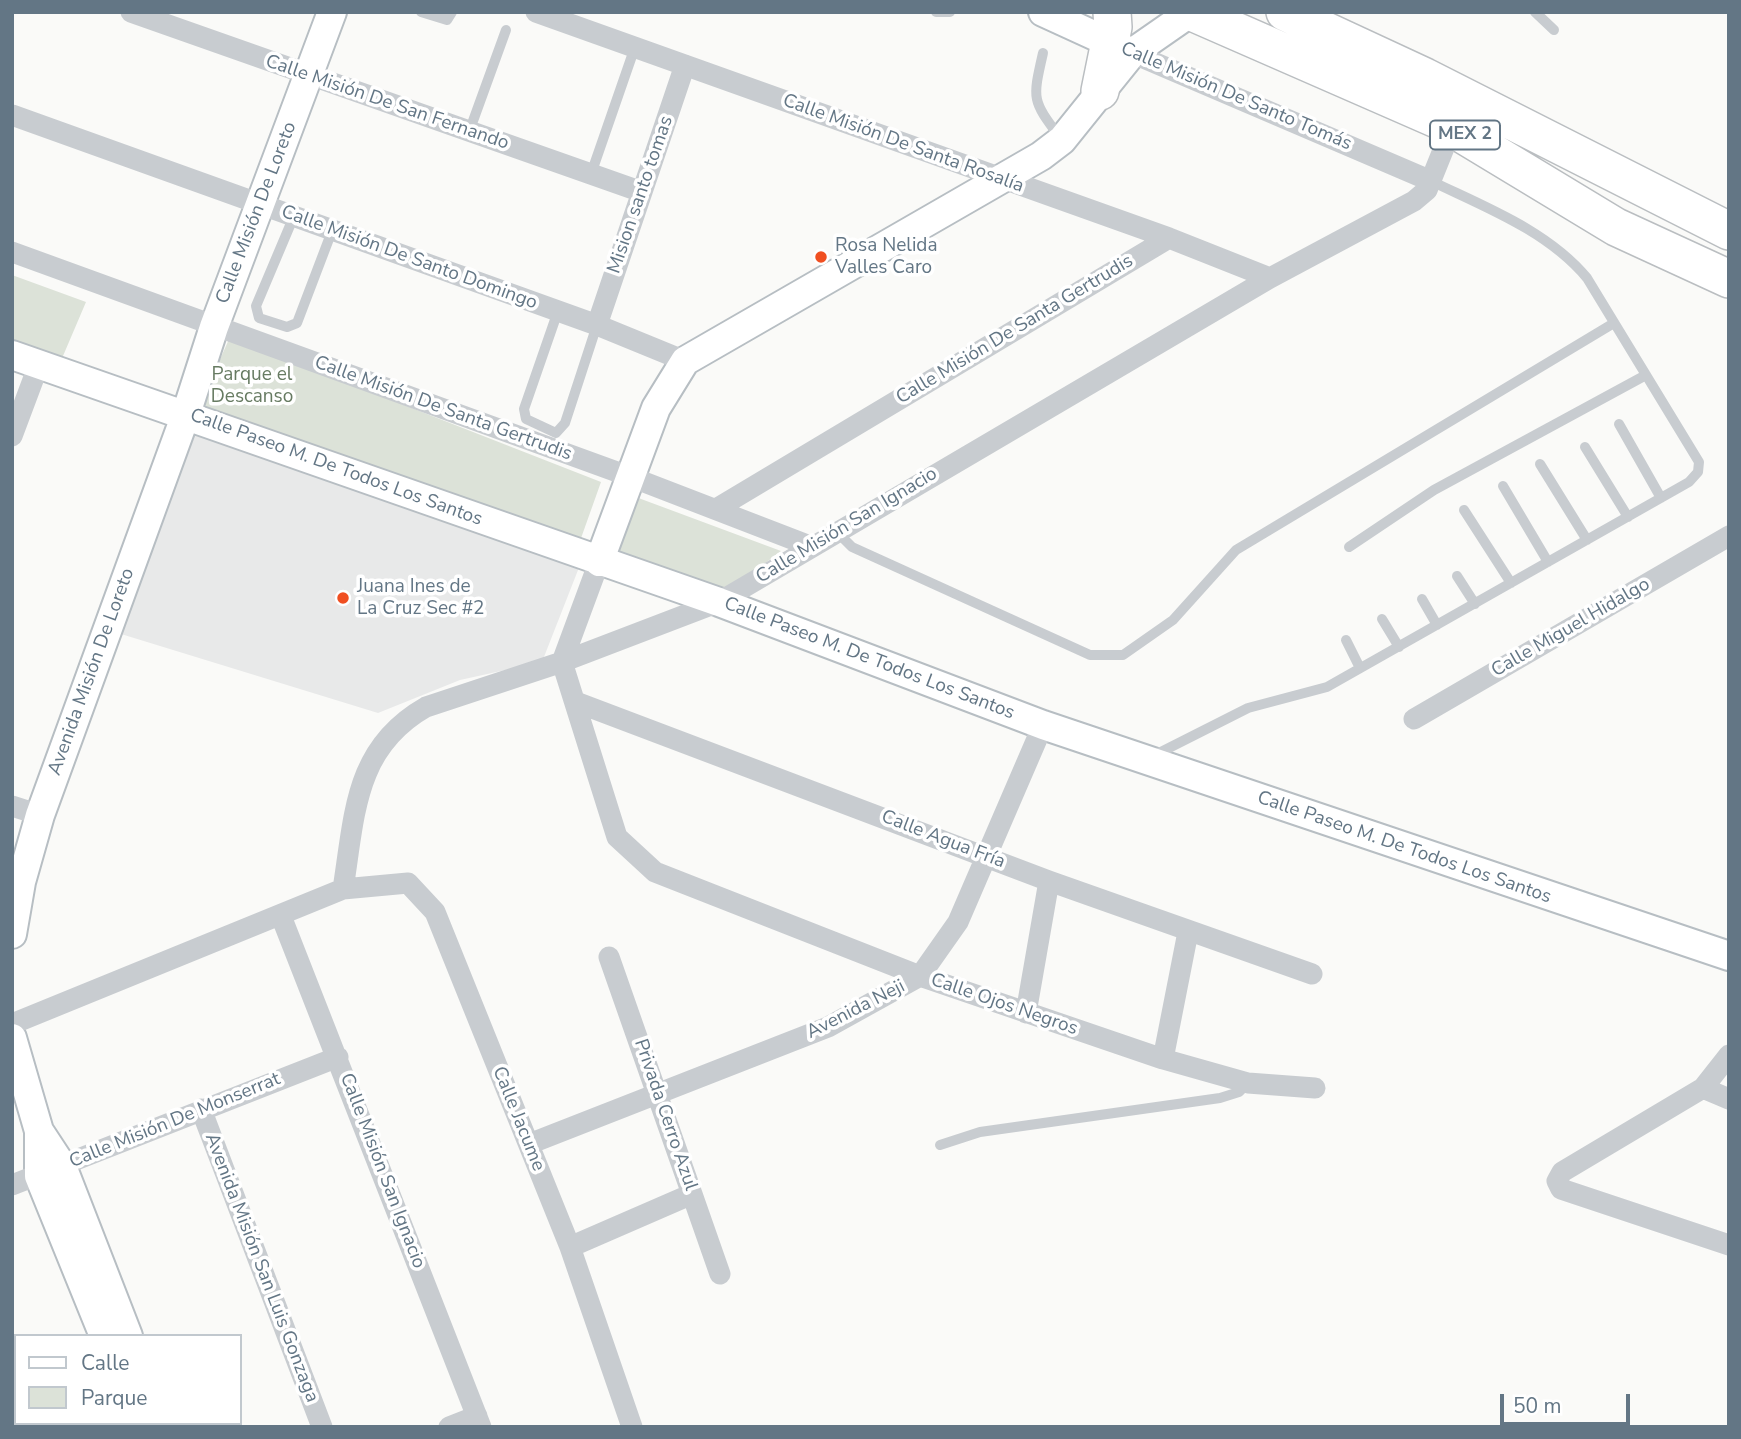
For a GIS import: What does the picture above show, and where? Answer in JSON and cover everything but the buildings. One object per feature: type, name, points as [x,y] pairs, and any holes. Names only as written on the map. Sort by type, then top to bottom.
[{"type":"highway","name":"MEX 2","points":[[1191,12],[1398,101],[1452,128],[1616,227],[1729,279]]},
{"type":"highway","name":"MEX 2","points":[[1285,12],[1351,41],[1729,231]]},
{"type":"highway","points":[[1326,12],[1351,41]]},
{"type":"highway","points":[[1100,91],[1118,36]]},
{"type":"main road","name":"Calle Misión De Loreto","points":[[186,414],[214,327],[332,12]]},
{"type":"main road","name":"Calle Misión De Santo Tomás","points":[[1043,12],[1118,36]]},
{"type":"main road","points":[[1118,36],[1191,12]]},
{"type":"main road","points":[[599,562],[656,408],[685,361],[1002,180],[1062,140],[1100,91]]},
{"type":"main road","name":"Calle Paseo M. De Todos Los Santos","points":[[12,355],[719,602],[1043,725],[1729,956]]},
{"type":"main road","name":"Avenida Misión De Loreto","points":[[12,934],[21,882],[40,815],[186,414]]},
{"type":"main road","points":[[12,1038],[50,1171],[103,1334]]},
{"type":"main road","points":[[50,1171],[127,1334]]},
{"type":"street","name":"Calle Misión De San Fernando","points":[[131,12],[642,192]]},
{"type":"street","name":"Calle Misión De Santa Rosalía","points":[[536,12],[1169,238],[1270,278]]},
{"type":"street","name":"Calle Misión De Santo Tomás","points":[[1118,36],[1431,181]]},
{"type":"street","name":"Mision santo tomas","points":[[597,325],[685,65]]},
{"type":"street","name":"Calle Misión De Santo Domingo","points":[[12,115],[597,325],[685,361]]},
{"type":"street","name":"Calle Misión San Ignacio","points":[[343,888],[357,798],[374,755],[396,726],[426,707],[562,662],[719,602],[810,546],[1270,278],[1414,201],[1427,190],[1452,128]]},
{"type":"street","name":"Calle Misión De Santa Gertrudis","points":[[716,509],[1169,238]]},
{"type":"street","name":"Calle Misión De Santa Gertrudis","points":[[12,252],[631,477],[810,546]]},
{"type":"street","points":[[12,436],[39,364]]},
{"type":"street","name":"Calle Miguel Hidalgo","points":[[1414,719],[1729,536]]},
{"type":"street","points":[[576,702],[562,662],[599,562]]},
{"type":"street","name":"Calle Ojos Negros","points":[[576,702],[617,837],[655,872],[920,976],[1163,1059],[1248,1083],[1315,1088]]},
{"type":"street","name":"Calle Agua Fría","points":[[576,702],[1049,881],[1312,974]]},
{"type":"street","name":"Avenida Neji","points":[[529,1144],[828,1027],[920,976],[958,922],[1043,725]]},
{"type":"street","points":[[12,806],[40,815]]},
{"type":"street","points":[[1026,1013],[1049,881]]},
{"type":"street","name":"Calle Jacume","points":[[343,888],[408,883],[435,912],[570,1247],[632,1427]]},
{"type":"street","points":[[12,1024],[281,916],[343,888]]},
{"type":"street","name":"Calle Misión San Ignacio","points":[[281,916],[479,1421]]},
{"type":"street","points":[[1163,1059],[1188,932]]},
{"type":"street","name":"Privada Cerro Azul","points":[[609,957],[720,1274]]},
{"type":"street","points":[[1729,1055],[1703,1088],[1562,1172],[1557,1181],[1561,1189],[1729,1245]]},
{"type":"street","name":"Calle Misión De Monserrat","points":[[12,1185],[338,1057]]},
{"type":"street","points":[[1703,1088],[1729,1099]]},
{"type":"street","name":"Avenida Misión San Luis Gonzaga","points":[[201,1109],[322,1427]]},
{"type":"street","points":[[570,1247],[692,1194]]},
{"type":"street","points":[[449,1427],[479,1421]]},
{"type":"lane","points":[[421,12],[447,20],[452,12]]},
{"type":"lane","points":[[936,12],[950,12]]},
{"type":"lane","points":[[1535,12],[1554,30]]},
{"type":"lane","points":[[469,132],[506,30]]},
{"type":"lane","points":[[591,174],[635,47]]},
{"type":"lane","points":[[1043,53],[1034,93],[1035,100],[1062,140]]},
{"type":"lane","points":[[1145,760],[1248,708],[1327,687],[1689,482],[1698,472],[1699,462],[1587,278],[1554,246],[1431,181]]},
{"type":"lane","points":[[294,216],[256,306],[259,318],[287,327],[297,323],[332,231]]},
{"type":"lane","points":[[558,311],[524,409],[526,419],[556,433],[565,423],[597,325]]},
{"type":"lane","points":[[836,531],[852,547],[1090,655],[1123,655],[1173,620],[1236,550],[1614,323]]},
{"type":"lane","points":[[1349,547],[1434,490],[1646,375]]},
{"type":"lane","points":[[1619,424],[1661,498]]},
{"type":"lane","points":[[1586,447],[1628,517]]},
{"type":"lane","points":[[1541,464],[1587,540]]},
{"type":"lane","points":[[1503,486],[1548,562]]},
{"type":"lane","points":[[1464,510],[1511,583]]},
{"type":"lane","points":[[1457,576],[1475,604]]},
{"type":"lane","points":[[1422,599],[1437,625]]},
{"type":"lane","points":[[1382,620],[1399,647]]},
{"type":"lane","points":[[1346,640],[1360,668]]},
{"type":"lane","points":[[940,1145],[980,1132],[1220,1098],[1239,1092],[1248,1083]]},
{"type":"shaded area","name":"Juana Ines de La Cruz Sec #2","points":[[179,421],[580,565],[542,662],[460,680],[378,713],[108,630]]},
{"type":"green space","points":[[12,275],[86,302],[60,363],[12,345]]},
{"type":"green space","name":"Parque el Descanso","points":[[230,337],[601,482],[580,541],[199,406]]},
{"type":"green space","points":[[625,493],[781,551],[725,594],[600,551]]},
{"type":"place","name":"Rosa Nelida Valles Caro","points":[[821,257]]},
{"type":"place","name":"Juana Ines de La Cruz Sec #2","points":[[343,598]]}]
